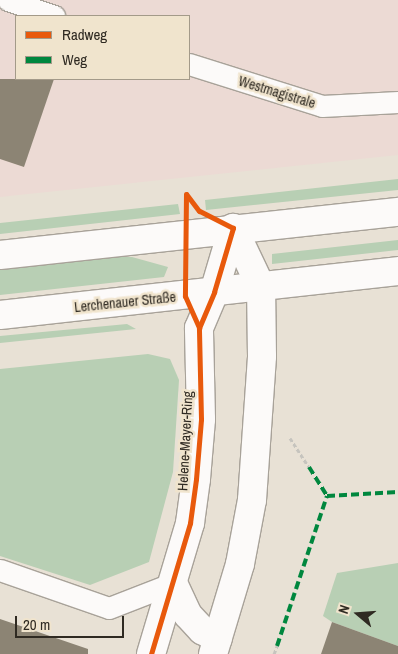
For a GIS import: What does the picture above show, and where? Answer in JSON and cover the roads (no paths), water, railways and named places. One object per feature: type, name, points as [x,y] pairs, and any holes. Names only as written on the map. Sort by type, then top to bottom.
[{"type":"street","points":[[0,255],[232,228],[398,212]]},
{"type":"street","points":[[216,647],[240,564],[252,500],[262,348],[261,287],[232,228]]},
{"type":"street","name":"Helene-Mayer-Ring","points":[[151,654],[190,523],[201,418],[199,328],[214,292],[232,228]]},
{"type":"street","name":"Lerchenauer Straße","points":[[0,315],[398,271]]},
{"type":"street","points":[[173,582],[188,615],[216,647]]},
{"type":"lane","points":[[8,0],[51,15]]},
{"type":"lane","name":"Westmagistrale","points":[[190,64],[322,106],[398,102]]},
{"type":"lane","points":[[0,570],[109,608],[173,582]]}]
